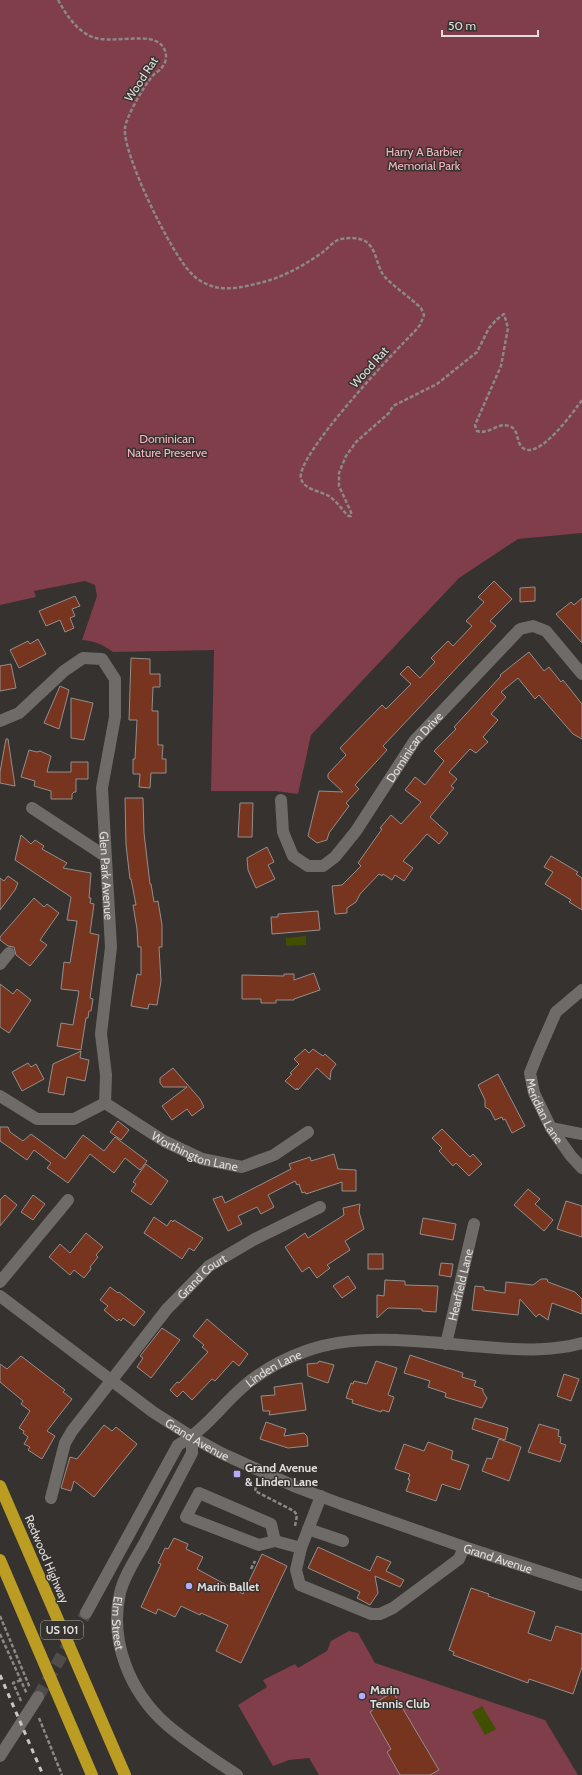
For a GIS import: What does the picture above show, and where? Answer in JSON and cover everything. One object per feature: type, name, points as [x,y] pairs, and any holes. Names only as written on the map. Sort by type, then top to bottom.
[{"type":"highway","name":"Redwood Highway","points":[[0,1486],[124,1775]]},
{"type":"highway","name":"US 101","points":[[0,1560],[92,1775]]},
{"type":"street","name":"Dominican Drive","points":[[281,800],[283,832],[293,856],[308,866],[323,866],[335,858],[356,831],[415,740],[520,629],[533,626],[546,631],[582,674]]},
{"type":"street","name":"Glen Park Avenue","points":[[0,721],[19,713],[64,671],[83,658],[102,659],[115,679],[115,717],[102,788],[105,856],[112,947],[101,1034],[106,1075],[105,1103]]},
{"type":"street","points":[[32,808],[105,856]]},
{"type":"street","points":[[0,964],[9,953]]},
{"type":"street","name":"Meridian Lane","points":[[582,990],[556,1012],[530,1073],[534,1093],[551,1128],[571,1156],[582,1168]]},
{"type":"street","points":[[0,1096],[37,1119],[74,1119],[105,1103]]},
{"type":"street","name":"Worthington Lane","points":[[105,1103],[164,1141],[202,1159],[242,1167],[274,1155],[308,1132]]},
{"type":"street","points":[[551,1128],[582,1134]]},
{"type":"street","points":[[0,1282],[68,1200]]},
{"type":"street","name":"Grand Court","points":[[51,1498],[65,1443],[72,1430],[167,1310],[209,1266],[255,1239],[320,1206]]},
{"type":"street","name":"Hearfield Lane","points":[[446,1344],[474,1224]]},
{"type":"street","name":"Grand Avenue","points":[[0,1296],[111,1381],[174,1426],[192,1437],[249,1466],[321,1496],[464,1547],[582,1585]]},
{"type":"street","name":"Linden Lane","points":[[86,1613],[178,1445],[192,1437],[244,1386],[286,1358],[308,1350],[333,1344],[363,1340],[392,1340],[529,1350],[566,1347],[582,1343]]},
{"type":"street","name":"Elm Street","points":[[192,1437],[192,1453],[124,1581],[118,1607],[119,1636],[128,1675],[151,1709],[181,1736],[237,1775]]},
{"type":"street","points":[[275,1541],[271,1524],[199,1492],[186,1517],[259,1545],[275,1541],[300,1548]]},
{"type":"street","points":[[321,1496],[300,1548],[296,1570],[300,1585],[371,1614],[380,1614],[393,1608],[459,1559],[464,1547]]},
{"type":"street","points":[[308,1528],[343,1541]]},
{"type":"street","points":[[0,1756],[38,1697]]},
{"type":"path","name":"Wood Rat","points":[[58,0],[74,24],[88,36],[109,41],[144,38],[158,42],[163,46],[166,52],[164,66],[150,78],[128,116],[125,128],[129,153],[163,231],[192,274],[215,287],[237,288],[269,280],[301,266],[325,251],[336,241],[352,238],[364,241],[373,249],[382,274],[421,308],[424,315],[420,325],[366,382],[310,453],[301,468],[300,474],[301,480],[306,485],[328,496],[339,505],[348,516],[351,516],[352,512],[339,486],[339,473],[346,456],[356,442],[389,413],[393,406],[437,384],[477,352],[490,328],[496,320],[504,314],[508,328],[501,366],[475,425],[477,431],[483,433],[504,425],[511,427],[516,432],[521,446],[528,450],[536,450],[565,423],[582,400]]},
{"type":"path","points":[[256,1487],[255,1492],[294,1512],[297,1515],[295,1526]]},
{"type":"path","points":[[251,1569],[255,1561]]},
{"type":"path","points":[[0,1616],[31,1687]]},
{"type":"path","points":[[0,1634],[23,1684]]},
{"type":"path","points":[[21,1680],[13,1683],[22,1704]]},
{"type":"path","points":[[41,1724],[62,1775]]},
{"type":"green space","points":[[0,0],[582,0],[582,533],[518,539],[459,578],[311,735],[298,794],[275,791],[211,791],[214,650],[113,652],[98,643],[82,640],[97,596],[95,585],[85,581],[34,591],[36,597],[0,605]]},
{"type":"green space","name":"Marin Tennis Club","points":[[349,1631],[358,1633],[375,1663],[545,1720],[578,1775],[319,1775],[309,1758],[289,1760],[273,1766],[238,1705],[267,1687],[263,1680],[295,1664],[298,1668],[327,1651],[331,1641]]},
{"type":"shaded area","points":[[306,936],[306,945],[286,946],[286,938]]},
{"type":"shaded area","points":[[482,1706],[496,1729],[485,1735],[472,1712]]},
{"type":"building","points":[[494,581],[512,599],[490,621],[496,626],[383,746],[387,750],[355,785],[359,789],[346,803],[349,806],[329,833],[327,840],[317,843],[308,836],[319,791],[343,792],[328,778],[328,774],[346,755],[340,748],[382,705],[386,709],[411,684],[400,674],[408,666],[420,678],[435,662],[431,658],[448,641],[453,646],[472,626],[466,621],[484,602],[478,597]]},
{"type":"building","points":[[535,587],[535,601],[520,602],[520,588]]},
{"type":"building","points":[[75,596],[80,606],[72,609],[75,616],[70,618],[74,628],[65,632],[60,620],[46,626],[39,611]]},
{"type":"building","points":[[582,598],[582,643],[556,614],[571,602],[574,605]]},
{"type":"building","points":[[38,639],[46,654],[19,668],[10,650],[28,641],[30,644]]},
{"type":"building","points":[[529,652],[544,671],[549,667],[561,682],[563,680],[582,704],[582,739],[573,734],[539,695],[535,699],[518,678],[501,692],[506,697],[491,714],[498,720],[483,737],[488,742],[476,753],[470,749],[449,772],[457,779],[451,786],[454,788],[430,817],[448,833],[439,844],[427,834],[403,861],[413,868],[404,881],[395,875],[392,880],[383,874],[382,876],[379,874],[360,894],[356,902],[347,908],[347,913],[335,914],[332,886],[342,885],[361,866],[358,863],[382,829],[380,828],[391,815],[401,824],[421,802],[405,790],[415,777],[425,785],[444,761],[434,751],[456,729],[454,727],[501,676],[500,675]]},
{"type":"building","points":[[131,658],[150,659],[150,674],[160,674],[160,687],[153,687],[152,711],[158,711],[158,745],[163,745],[162,759],[166,759],[166,773],[151,773],[150,788],[139,787],[140,774],[133,774],[137,720],[129,720]]},
{"type":"building","points":[[11,664],[16,688],[0,691],[0,666]]},
{"type":"building","points":[[60,686],[69,690],[59,729],[44,723]]},
{"type":"building","points":[[71,698],[93,703],[84,740],[71,738]]},
{"type":"building","points":[[6,739],[8,739],[15,786],[0,783],[0,772]]},
{"type":"building","points":[[29,750],[37,752],[40,751],[51,756],[47,772],[71,772],[71,762],[88,762],[88,779],[76,779],[76,792],[72,794],[72,799],[51,799],[51,791],[34,786],[35,781],[21,777]]},
{"type":"building","points":[[125,798],[143,798],[144,833],[150,884],[154,902],[158,901],[162,925],[162,947],[159,947],[161,981],[157,1005],[149,1004],[148,1009],[131,1006],[137,974],[141,975],[141,947],[138,947],[133,905],[136,905],[130,879],[126,845]]},
{"type":"building","points":[[240,803],[253,803],[252,837],[238,837]]},
{"type":"building","points":[[21,835],[31,844],[35,840],[44,846],[42,849],[67,863],[63,868],[91,873],[89,898],[91,898],[90,903],[94,904],[90,933],[99,935],[90,998],[93,999],[91,1011],[89,1011],[88,1018],[86,1018],[81,1050],[57,1046],[61,1023],[73,1025],[79,991],[61,989],[64,962],[70,963],[77,921],[67,920],[71,897],[15,860]]},
{"type":"building","points":[[267,847],[274,862],[268,865],[275,879],[256,888],[248,870],[247,858]]},
{"type":"building","points":[[551,856],[578,872],[576,874],[582,878],[582,910],[569,902],[571,900],[545,884],[553,872],[544,867]]},
{"type":"building","points":[[8,876],[18,883],[15,890],[0,910],[0,878],[4,881]]},
{"type":"building","points":[[34,898],[44,907],[47,904],[59,913],[40,940],[47,945],[30,966],[16,955],[14,947],[8,946],[0,940],[0,937]]},
{"type":"building","points":[[318,911],[320,930],[272,934],[271,917],[278,917],[278,914]]},
{"type":"building","points":[[314,973],[320,990],[294,1000],[276,1000],[276,1003],[261,1003],[261,999],[242,999],[242,975],[284,976],[284,974],[294,974],[294,980]]},
{"type":"building","points":[[0,984],[13,994],[17,989],[31,1000],[9,1033],[0,1027]]},
{"type":"building","points":[[305,1049],[309,1053],[313,1049],[323,1056],[325,1054],[336,1064],[331,1071],[330,1080],[317,1068],[298,1090],[297,1088],[296,1090],[285,1081],[292,1074],[290,1073],[299,1064],[294,1059]]},
{"type":"building","points":[[81,1051],[80,1058],[89,1060],[85,1081],[67,1077],[64,1095],[48,1092],[53,1064]]},
{"type":"building","points":[[28,1063],[31,1067],[36,1064],[44,1079],[22,1091],[12,1072]]},
{"type":"building","points":[[173,1068],[200,1099],[204,1107],[192,1116],[187,1109],[172,1120],[162,1106],[187,1087],[163,1087],[160,1083],[160,1078]]},
{"type":"building","points":[[498,1074],[525,1126],[512,1133],[505,1119],[503,1120],[502,1117],[495,1120],[490,1110],[485,1107],[485,1100],[478,1085]]},
{"type":"building","points":[[118,1121],[129,1130],[121,1140],[110,1132]]},
{"type":"building","points":[[0,1127],[8,1127],[10,1132],[23,1141],[31,1134],[65,1159],[83,1135],[104,1151],[115,1137],[147,1161],[140,1170],[125,1158],[114,1173],[90,1154],[68,1183],[47,1168],[51,1163],[34,1150],[27,1160],[0,1141]]},
{"type":"building","points":[[442,1129],[470,1157],[473,1154],[482,1164],[469,1176],[456,1163],[453,1166],[439,1151],[442,1148],[432,1138]]},
{"type":"building","points":[[334,1154],[338,1169],[356,1170],[356,1191],[342,1191],[342,1182],[306,1194],[305,1192],[302,1193],[299,1184],[297,1185],[295,1181],[268,1195],[274,1207],[261,1214],[257,1207],[238,1216],[242,1224],[228,1231],[213,1199],[222,1196],[225,1203],[291,1169],[289,1164],[310,1157],[311,1161]]},
{"type":"building","points":[[146,1164],[168,1181],[151,1205],[131,1191],[136,1184],[133,1182]]},
{"type":"building","points":[[528,1189],[540,1199],[535,1204],[553,1220],[544,1231],[514,1205]]},
{"type":"building","points":[[5,1195],[17,1205],[0,1226],[0,1200]]},
{"type":"building","points":[[33,1195],[45,1204],[33,1220],[21,1212]]},
{"type":"building","points":[[566,1201],[582,1206],[582,1237],[557,1229]]},
{"type":"building","points":[[360,1204],[359,1212],[364,1229],[345,1241],[350,1250],[327,1265],[330,1268],[317,1278],[309,1267],[302,1272],[285,1247],[305,1233],[308,1238],[344,1215],[343,1208]]},
{"type":"building","points":[[154,1217],[167,1226],[171,1220],[173,1222],[174,1220],[203,1238],[194,1251],[189,1248],[182,1259],[144,1233]]},
{"type":"building","points":[[423,1218],[456,1224],[453,1240],[420,1234]]},
{"type":"building","points":[[86,1233],[103,1247],[96,1255],[98,1257],[84,1278],[74,1270],[70,1275],[49,1257],[60,1244],[70,1253]]},
{"type":"building","points":[[368,1254],[383,1254],[383,1269],[368,1269]]},
{"type":"building","points":[[441,1263],[453,1264],[451,1277],[439,1275]]},
{"type":"building","points":[[348,1276],[356,1288],[342,1298],[333,1286]]},
{"type":"building","points":[[541,1279],[547,1279],[548,1282],[575,1292],[582,1299],[582,1314],[552,1303],[548,1320],[539,1314],[536,1317],[520,1299],[518,1315],[472,1310],[475,1286],[484,1287],[484,1290],[505,1293],[506,1282],[533,1285]]},
{"type":"building","points":[[385,1280],[405,1281],[405,1285],[438,1286],[436,1312],[422,1311],[422,1309],[388,1308],[377,1318],[377,1295],[384,1296]]},
{"type":"building","points":[[110,1287],[145,1312],[134,1326],[123,1318],[121,1321],[119,1319],[117,1321],[104,1310],[108,1306],[100,1300]]},
{"type":"building","points":[[207,1319],[248,1354],[239,1366],[233,1361],[215,1381],[212,1379],[192,1400],[183,1391],[177,1397],[170,1390],[177,1382],[179,1383],[208,1352],[202,1347],[204,1345],[193,1336]]},
{"type":"building","points":[[162,1328],[180,1340],[151,1378],[137,1367],[143,1358],[140,1356]]},
{"type":"building","points":[[410,1355],[463,1373],[462,1377],[476,1381],[474,1386],[483,1389],[483,1392],[487,1398],[482,1408],[445,1397],[446,1393],[428,1387],[430,1381],[404,1373]]},
{"type":"building","points":[[21,1356],[65,1390],[63,1392],[72,1399],[47,1431],[55,1436],[42,1459],[28,1450],[30,1447],[24,1444],[28,1437],[23,1433],[24,1431],[19,1428],[30,1411],[21,1404],[23,1401],[0,1382],[0,1364],[7,1369]]},
{"type":"building","points":[[319,1361],[334,1365],[328,1383],[308,1376],[307,1364],[318,1363]]},
{"type":"building","points":[[376,1361],[397,1368],[388,1395],[394,1397],[389,1412],[382,1410],[381,1412],[352,1403],[353,1400],[346,1398],[351,1383],[353,1384],[354,1381],[367,1384]]},
{"type":"building","points":[[564,1374],[579,1379],[571,1401],[557,1396]]},
{"type":"building","points":[[302,1383],[306,1410],[269,1415],[270,1411],[263,1411],[261,1396],[275,1395],[274,1387]]},
{"type":"building","points":[[475,1418],[508,1428],[505,1440],[472,1429]]},
{"type":"building","points":[[266,1422],[286,1429],[284,1436],[304,1433],[307,1436],[308,1446],[288,1448],[260,1439]]},
{"type":"building","points":[[539,1424],[559,1430],[558,1436],[561,1437],[560,1443],[566,1445],[560,1462],[528,1452]]},
{"type":"building","points":[[104,1425],[112,1431],[116,1427],[137,1444],[94,1497],[74,1481],[71,1491],[61,1488],[70,1457],[77,1459]]},
{"type":"building","points":[[499,1439],[521,1447],[509,1481],[482,1471],[487,1458],[492,1459]]},
{"type":"building","points":[[428,1442],[453,1451],[451,1459],[469,1465],[460,1490],[442,1484],[436,1501],[406,1491],[410,1480],[408,1480],[410,1474],[395,1469],[404,1444],[424,1451]]},
{"type":"building","points":[[174,1538],[188,1544],[186,1549],[203,1557],[197,1569],[243,1594],[262,1554],[287,1566],[241,1663],[216,1651],[228,1625],[201,1613],[200,1615],[181,1606],[175,1617],[158,1609],[156,1614],[141,1607],[161,1564],[158,1563],[165,1548],[168,1549]]},
{"type":"building","points":[[318,1547],[370,1571],[377,1556],[391,1562],[386,1571],[404,1580],[400,1587],[375,1576],[378,1593],[370,1605],[357,1598],[360,1592],[308,1568]]},
{"type":"building","points":[[471,1588],[489,1594],[488,1596],[535,1612],[528,1633],[551,1641],[556,1626],[582,1634],[582,1667],[573,1694],[529,1679],[528,1683],[453,1655],[454,1652],[449,1650]]},
{"type":"building","points":[[393,1692],[439,1770],[430,1775],[400,1775],[387,1752],[391,1749],[370,1712],[374,1709],[372,1705]]},
{"type":"tunnel","points":[[38,1697],[86,1613]]},
{"type":"railway","points":[[0,1675],[43,1775]]},
{"type":"place","name":"Grand Avenue & Linden Lane","points":[[237,1474]]},
{"type":"place","name":"Marin Ballet","points":[[189,1586]]},
{"type":"place","name":"Marin Tennis Club","points":[[362,1696]]},
{"type":"park label","name":"Harry A Barbier Memorial Park","points":[[424,158]]},
{"type":"park label","name":"Dominican Nature Preserve","points":[[167,445]]}]
